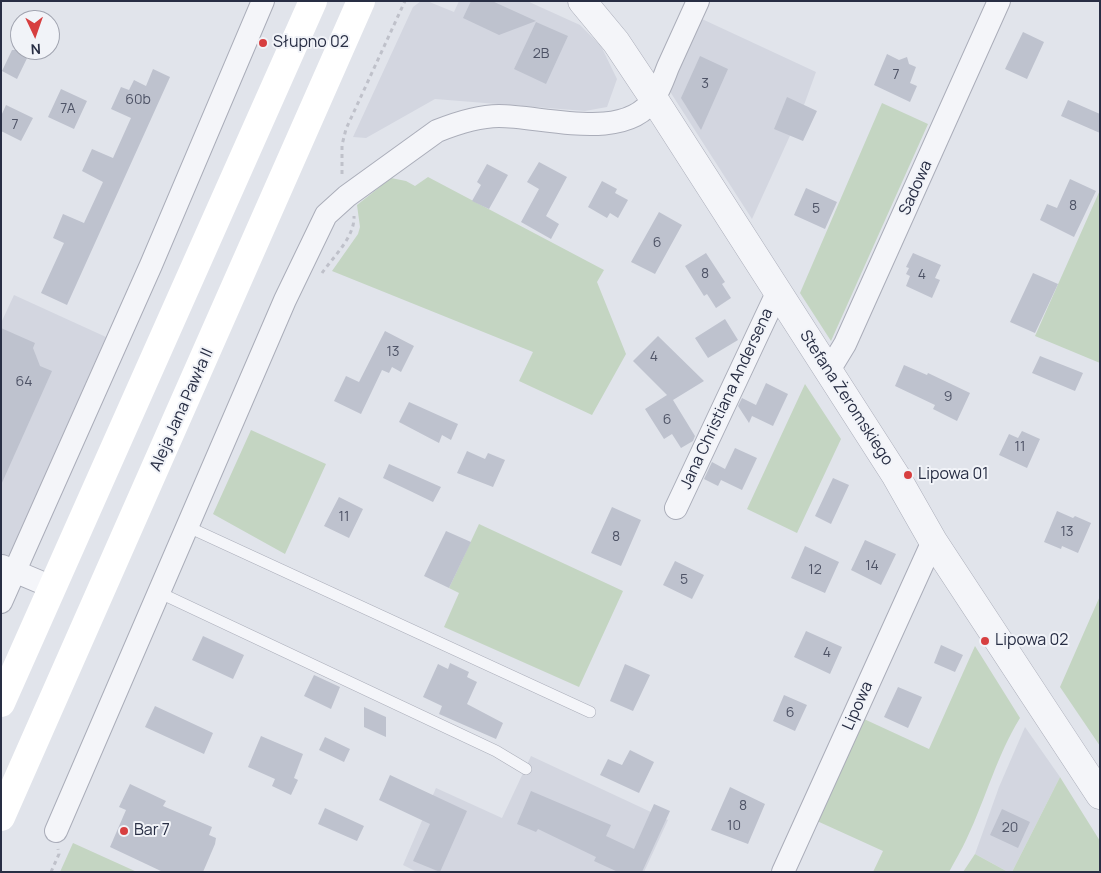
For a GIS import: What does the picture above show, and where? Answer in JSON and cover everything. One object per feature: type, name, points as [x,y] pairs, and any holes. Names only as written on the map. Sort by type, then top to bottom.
[{"type":"main road","points":[[1,703],[174,320],[313,1]]},
{"type":"main road","name":"Aleja Jana Pawła II","points":[[1,817],[361,1]]},
{"type":"street","points":[[1,602],[8,568],[151,265],[264,1]]},
{"type":"street","points":[[56,831],[186,526],[302,262],[326,216],[347,196],[437,131],[450,126],[483,117],[501,116],[595,124],[624,120],[638,114],[654,99],[698,1]]},
{"type":"street","name":"Sadowa","points":[[828,372],[845,344],[999,1]]},
{"type":"street","name":"Stefana Żeromskiego","points":[[581,3],[616,42],[654,99],[896,476],[933,541],[1100,795]]},
{"type":"street","name":"Jana Christiana Andersena","points":[[676,508],[778,291]]},
{"type":"street","name":"Lipowa","points":[[783,872],[933,541]]},
{"type":"street","points":[[8,568],[52,587]]},
{"type":"lane","points":[[186,526],[590,712]]},
{"type":"lane","points":[[158,592],[496,751],[526,769]]},
{"type":"path","points":[[347,196],[342,161],[346,129],[406,1]]},
{"type":"shaded area","points":[[421,1],[427,1],[454,12],[459,1],[527,1],[580,25],[601,46],[617,79],[607,107],[585,111],[435,99],[366,138],[353,137],[413,7]]},
{"type":"shaded area","points":[[702,19],[816,72],[804,105],[752,219],[669,90]]},
{"type":"shaded area","points":[[14,295],[106,337],[13,548],[10,554],[4,557],[1,556],[1,323]]},
{"type":"shaded area","points":[[1025,727],[1060,777],[1012,872],[1008,872],[975,854],[999,787]]},
{"type":"shaded area","points":[[531,756],[668,820],[644,872],[417,872],[403,865],[436,788],[502,818]]},
{"type":"green space","points":[[882,103],[928,124],[831,341],[800,293]]},
{"type":"green space","points":[[428,177],[604,270],[597,282],[626,354],[592,415],[519,381],[533,352],[332,271],[358,234],[360,227],[357,205],[391,178],[406,181],[415,186]]},
{"type":"green space","points":[[1100,190],[1100,363],[1035,336]]},
{"type":"green space","points":[[805,384],[841,439],[797,533],[747,509]]},
{"type":"green space","points":[[251,430],[326,464],[285,554],[213,514]]},
{"type":"green space","points":[[479,524],[623,591],[579,687],[444,627],[459,593],[449,588]]},
{"type":"green space","points":[[1100,596],[1100,746],[1060,687]]},
{"type":"green space","points":[[975,646],[1020,718],[998,762],[974,823],[949,872],[873,872],[883,851],[817,821],[864,719],[929,749]]},
{"type":"green space","points":[[1060,777],[1100,841],[1100,872],[1012,872]]},
{"type":"green space","points":[[73,843],[137,872],[60,872]]},
{"type":"green space","points":[[975,854],[1008,872],[963,872]]},
{"type":"building","points":[[471,1],[492,1],[536,21],[499,35],[463,18]]},
{"type":"building","points":[[536,22],[568,36],[546,84],[514,69]]},
{"type":"building","points":[[1023,32],[1044,42],[1027,79],[1005,69]]},
{"type":"building","points":[[10,54],[10,60],[26,60],[17,79],[2,71]]},
{"type":"building","points":[[887,54],[899,60],[907,57],[909,64],[916,67],[910,83],[917,86],[910,102],[874,85]]},
{"type":"building","points":[[700,56],[728,69],[701,130],[681,98]]},
{"type":"building","points":[[153,69],[170,77],[67,305],[41,293],[64,243],[53,238],[63,214],[84,223],[103,182],[82,171],[92,149],[113,158],[131,118],[111,109],[121,87],[129,90],[134,80],[146,86]]},
{"type":"building","points":[[61,89],[87,101],[74,129],[48,117]]},
{"type":"building","points":[[787,97],[817,111],[803,141],[774,129]]},
{"type":"building","points":[[1068,100],[1100,114],[1100,133],[1061,116]]},
{"type":"building","points":[[6,105],[33,118],[21,141],[1,131],[1,116]]},
{"type":"building","points":[[539,162],[567,177],[546,216],[559,224],[551,239],[521,222],[539,189],[527,182]]},
{"type":"building","points":[[487,164],[508,175],[489,209],[472,201],[481,185],[477,182]]},
{"type":"building","points":[[1070,179],[1096,191],[1074,237],[1040,220],[1047,204],[1057,208]]},
{"type":"building","points":[[602,181],[617,189],[615,193],[628,200],[618,218],[610,213],[607,218],[588,207]]},
{"type":"building","points":[[806,188],[837,202],[825,229],[794,215]]},
{"type":"building","points":[[659,212],[682,225],[655,274],[631,262]]},
{"type":"building","points":[[706,253],[725,282],[722,284],[731,298],[716,308],[707,294],[704,296],[685,266]]},
{"type":"building","points":[[913,253],[941,265],[935,278],[940,280],[932,298],[906,286],[910,276],[906,274],[909,268],[906,267]]},
{"type":"building","points":[[1033,273],[1058,284],[1035,333],[1010,322]]},
{"type":"building","points":[[725,319],[738,340],[708,358],[695,338]]},
{"type":"building","points":[[1,328],[35,343],[33,348],[40,366],[52,371],[1,485]]},
{"type":"building","points":[[385,331],[414,346],[401,372],[392,367],[389,373],[382,370],[361,414],[334,401],[346,376],[359,382]]},
{"type":"building","points":[[658,336],[704,381],[673,400],[695,436],[693,441],[681,448],[672,434],[664,439],[645,409],[667,395],[633,361]]},
{"type":"building","points":[[1040,356],[1083,373],[1075,391],[1032,373]]},
{"type":"building","points":[[904,365],[927,375],[928,373],[970,393],[957,421],[933,409],[935,405],[895,386]]},
{"type":"building","points":[[766,383],[788,394],[773,426],[752,416],[749,423],[738,406],[742,398],[756,405]]},
{"type":"building","points":[[409,402],[458,424],[451,440],[442,435],[439,443],[399,422]]},
{"type":"building","points":[[1022,431],[1040,439],[1027,468],[999,455],[1009,434],[1018,438]]},
{"type":"building","points":[[735,448],[757,458],[742,490],[721,480],[718,486],[704,479],[712,462],[725,469]]},
{"type":"building","points":[[467,451],[485,459],[488,453],[505,460],[493,487],[457,473]]},
{"type":"building","points":[[389,464],[441,487],[433,502],[383,478]]},
{"type":"building","points":[[833,478],[849,485],[831,524],[815,516]]},
{"type":"building","points":[[339,497],[363,509],[349,538],[324,526]]},
{"type":"building","points":[[612,507],[641,520],[621,566],[591,553]]},
{"type":"building","points":[[1057,511],[1091,523],[1078,553],[1062,546],[1061,549],[1044,542]]},
{"type":"building","points":[[446,531],[471,542],[449,588],[424,576]]},
{"type":"building","points":[[865,540],[896,554],[881,585],[851,570]]},
{"type":"building","points":[[805,546],[839,562],[825,593],[791,578]]},
{"type":"building","points":[[675,561],[704,575],[692,599],[663,585]]},
{"type":"building","points":[[806,631],[842,647],[830,674],[794,657]]},
{"type":"building","points":[[203,636],[244,655],[233,679],[192,660]]},
{"type":"building","points":[[941,645],[963,655],[955,672],[934,663]]},
{"type":"building","points":[[450,663],[469,672],[467,677],[477,682],[467,704],[503,723],[496,739],[439,714],[442,706],[423,697],[438,664],[448,669]]},
{"type":"building","points":[[625,664],[650,675],[633,711],[610,701]]},
{"type":"building","points":[[314,675],[340,687],[331,709],[304,696]]},
{"type":"building","points":[[898,687],[922,697],[908,728],[884,717]]},
{"type":"building","points":[[784,695],[807,705],[795,731],[773,721]]},
{"type":"building","points":[[155,706],[213,733],[204,754],[145,727]]},
{"type":"building","points":[[364,707],[386,717],[386,737],[364,727]]},
{"type":"building","points":[[261,736],[303,754],[294,778],[298,780],[291,795],[272,786],[275,779],[248,767]]},
{"type":"building","points":[[325,737],[350,749],[344,762],[319,750]]},
{"type":"building","points":[[630,750],[654,762],[639,793],[600,775],[608,759],[622,765]]},
{"type":"building","points":[[390,775],[467,811],[440,872],[413,861],[430,824],[379,800]]},
{"type":"building","points":[[130,784],[166,801],[163,806],[212,827],[209,835],[216,838],[215,844],[203,872],[163,872],[110,847],[126,810],[119,807]]},
{"type":"building","points":[[730,787],[765,804],[748,844],[711,830]]},
{"type":"building","points":[[531,791],[611,825],[606,836],[634,849],[654,804],[670,811],[642,872],[618,872],[594,861],[596,857],[538,829],[536,832],[517,824]]},
{"type":"building","points":[[325,808],[364,826],[357,841],[318,824]]},
{"type":"building","points":[[1002,809],[1030,822],[1018,848],[990,835]]},
{"type":"place","name":"Słupno 02","points":[[263,43]]},
{"type":"place","name":"Lipowa 01","points":[[908,475]]},
{"type":"place","name":"Lipowa 02","points":[[985,641]]},
{"type":"place","name":"Bar 7","points":[[124,831]]}]
